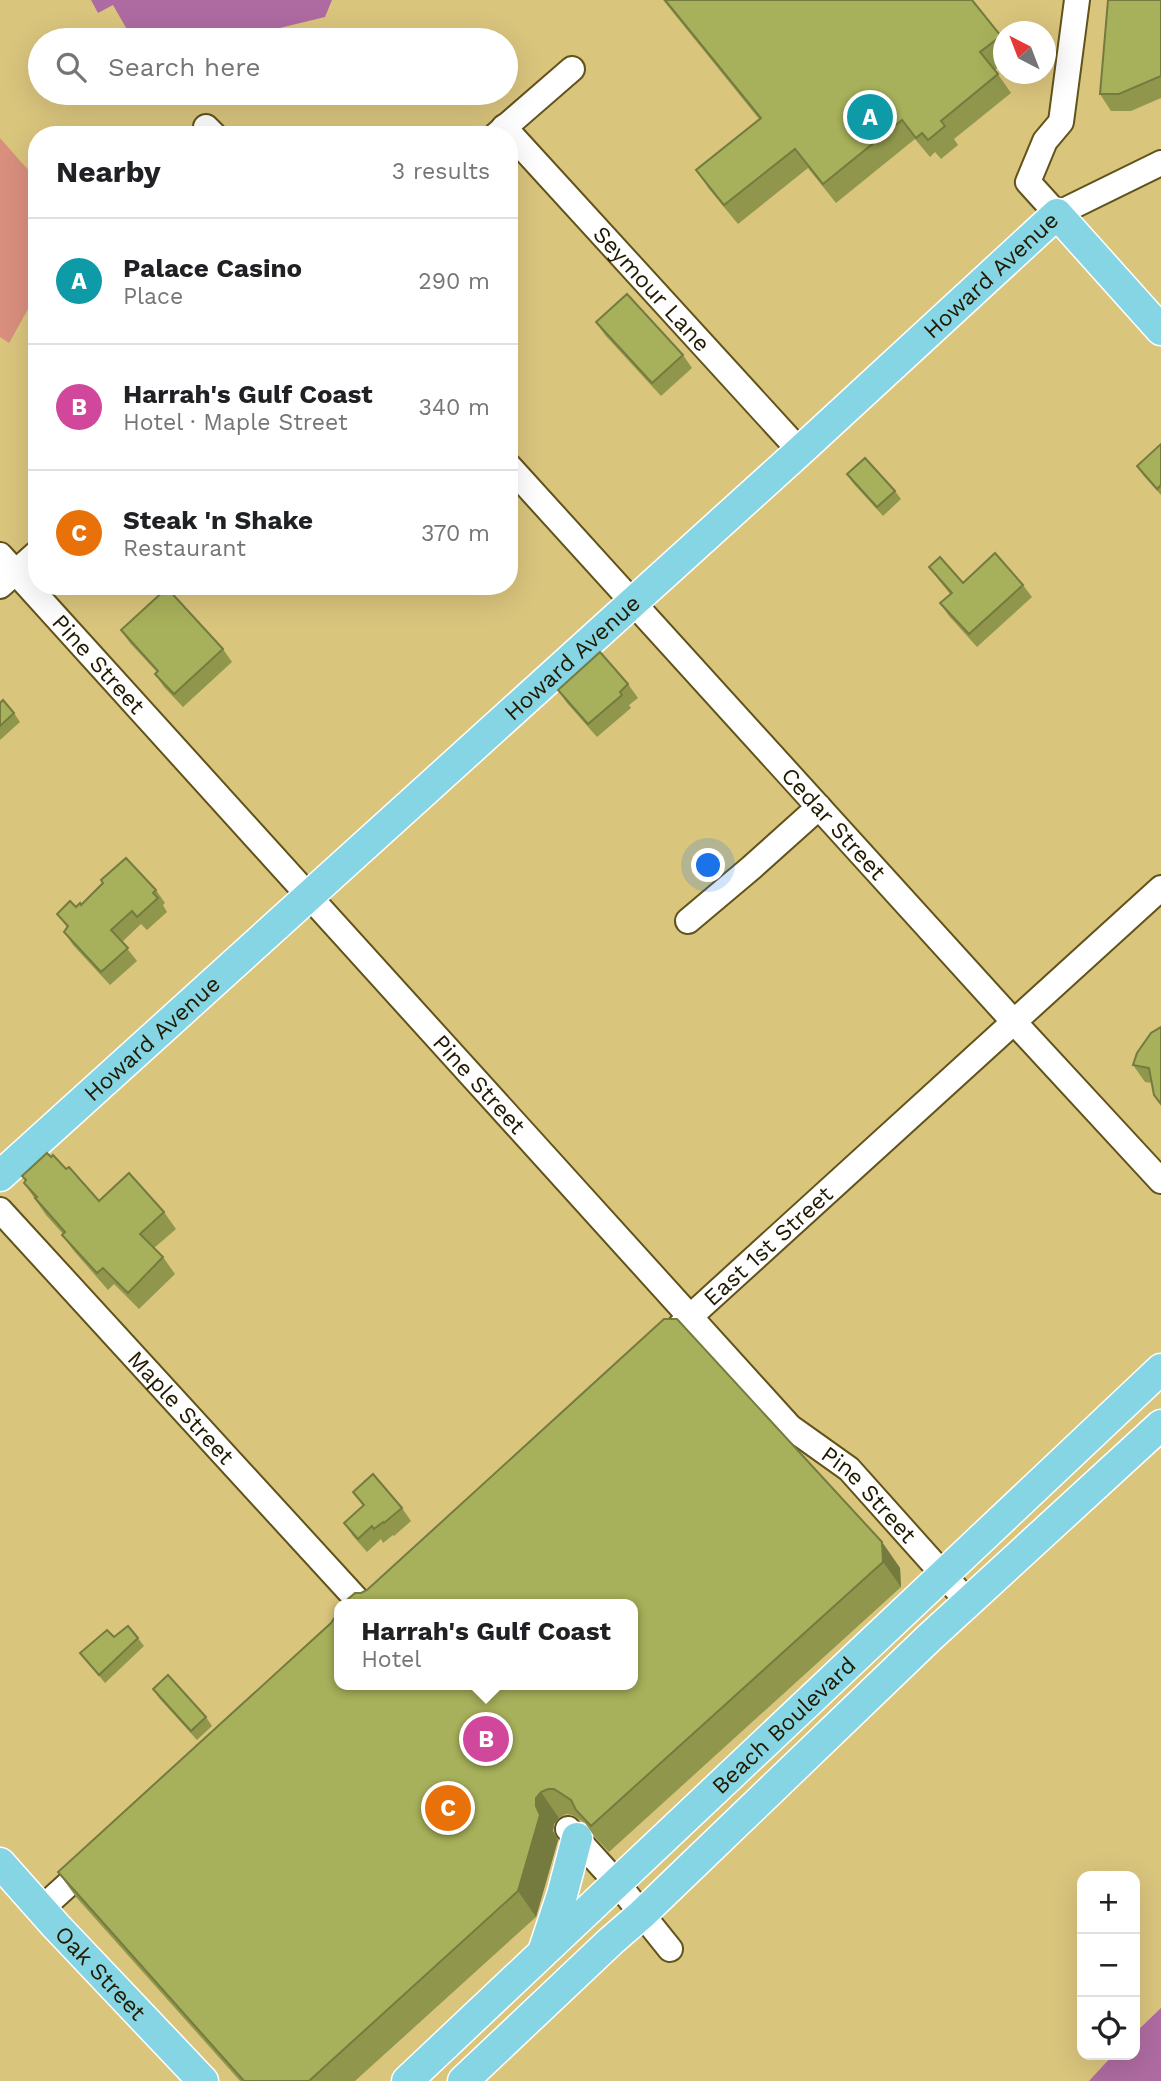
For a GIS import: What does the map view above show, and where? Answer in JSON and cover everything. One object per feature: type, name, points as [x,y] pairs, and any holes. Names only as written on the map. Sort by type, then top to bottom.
[{"type":"main road","points":[[1057,214],[1161,330]]},
{"type":"main road","name":"Howard Avenue","points":[[0,1176],[800,451],[1057,214]]},
{"type":"main road","name":"Beach Boulevard","points":[[407,2081],[1161,1369]]},
{"type":"main road","name":"Beach Boulevard","points":[[463,2081],[968,1602],[1161,1425]]},
{"type":"main road","points":[[543,1954],[562,1895],[572,1834]]},
{"type":"main road","name":"Oak Street","points":[[0,1863],[203,2081]]},
{"type":"street","points":[[1057,214],[1028,182],[1045,141],[1061,122],[1077,0]]},
{"type":"street","points":[[506,126],[572,69]]},
{"type":"street","name":"Seymour Lane","points":[[518,150],[800,451]]},
{"type":"street","name":"Howard Avenue","points":[[1057,214],[1161,163]]},
{"type":"street","name":"Cedar Street","points":[[518,476],[1161,1181]]},
{"type":"street","points":[[5,571],[28,557]]},
{"type":"street","name":"Pine Street","points":[[5,571],[309,896],[790,1427],[849,1469],[968,1602]]},
{"type":"street","points":[[688,921],[819,807]]},
{"type":"street","name":"East 1st Street","points":[[660,1344],[1161,888]]},
{"type":"street","name":"Maple Street","points":[[0,1210],[356,1599]]},
{"type":"street","points":[[572,1834],[670,1949]]},
{"type":"street","points":[[41,1909],[107,1849]]},
{"type":"shaded area","points":[[91,0],[332,0],[325,17],[280,28],[126,28],[113,5],[98,13]]},
{"type":"shaded area","points":[[0,138],[28,170],[28,309],[9,343],[0,337]]},
{"type":"shaded area","points":[[1161,2008],[1161,2081],[1089,2081],[1108,2060],[1140,2060],[1140,2028]]},
{"type":"building","points":[[665,0],[972,0],[993,26],[993,42],[980,52],[993,68],[993,78],[941,121],[945,126],[928,140],[922,133],[916,138],[902,120],[823,184],[795,149],[724,205],[696,170],[761,118]]},
{"type":"building","points":[[1108,0],[1161,0],[1161,76],[1119,94],[1100,94]]},
{"type":"building","points":[[627,294],[683,355],[652,383],[596,322]]},
{"type":"building","points":[[1161,444],[1161,485],[1157,489],[1137,466]]},
{"type":"building","points":[[865,458],[895,491],[877,507],[847,474]]},
{"type":"building","points":[[995,553],[1023,585],[969,634],[940,603],[952,593],[929,567],[940,557],[963,583]]},
{"type":"building","points":[[159,595],[173,595],[223,649],[174,694],[155,674],[158,671],[121,630]]},
{"type":"building","points":[[600,652],[628,684],[620,692],[622,695],[588,724],[558,690]]},
{"type":"building","points":[[3,700],[14,713],[0,726],[0,703]]},
{"type":"building","points":[[126,858],[156,890],[153,893],[158,898],[137,917],[132,911],[111,930],[128,948],[101,972],[64,932],[68,926],[57,914],[70,901],[76,907],[80,903],[81,905],[103,883],[101,880]]},
{"type":"building","points":[[1161,1027],[1161,1104],[1154,1095],[1149,1068],[1133,1065],[1137,1053],[1151,1033]]},
{"type":"building","points":[[47,1153],[51,1157],[53,1155],[66,1169],[69,1167],[99,1201],[129,1173],[164,1212],[140,1234],[163,1257],[128,1293],[103,1268],[97,1273],[62,1235],[65,1232],[24,1183],[26,1180],[22,1176]]},
{"type":"building","points":[[664,1319],[677,1319],[882,1542],[883,1562],[591,1826],[576,1810],[571,1800],[554,1789],[541,1792],[536,1798],[540,1815],[518,1891],[309,2081],[244,2081],[58,1872],[334,1618],[334,1690],[638,1690],[638,1599],[348,1599],[355,1593],[367,1590]]},
{"type":"building","points":[[373,1474],[402,1508],[374,1529],[372,1526],[358,1539],[344,1523],[364,1505],[353,1492]]},
{"type":"building","points":[[128,1626],[138,1638],[99,1675],[80,1653],[107,1630],[114,1637]]},
{"type":"building","points":[[168,1675],[206,1717],[191,1731],[153,1689]]},
{"type":"place","name":"Palace Casino","points":[[870,117]]},
{"type":"place","name":"Harrah's Gulf Coast","points":[[486,1739]]},
{"type":"place","name":"Steak 'n Shake","points":[[448,1808]]}]
